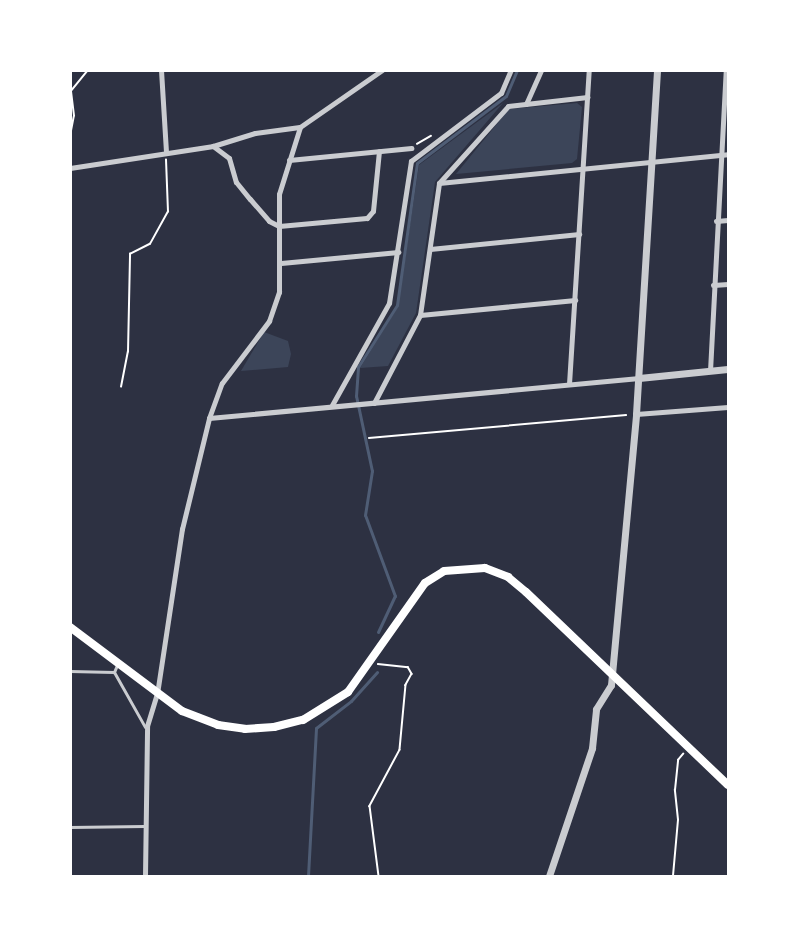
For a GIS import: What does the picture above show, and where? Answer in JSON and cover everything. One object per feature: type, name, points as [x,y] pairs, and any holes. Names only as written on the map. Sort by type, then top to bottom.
[{"type":"main road","points":[[70,627],[116,668],[183,711],[218,725],[244,729],[274,727],[303,720],[348,692],[425,583],[444,571],[473,566],[508,578],[611,672],[729,785]]},
{"type":"street","points":[[161,70],[166,151]]},
{"type":"street","points":[[70,168],[166,151],[213,146],[255,133],[300,127],[382,70]]},
{"type":"street","points":[[333,405],[389,303],[411,161],[501,93],[511,70]]},
{"type":"street","points":[[526,104],[541,70]]},
{"type":"street","points":[[570,384],[589,70]]},
{"type":"street","points":[[549,876],[592,748],[596,709],[611,685],[639,378],[657,70]]},
{"type":"street","points":[[710,371],[716,221],[727,89],[726,70]]},
{"type":"street","points":[[374,402],[420,315],[440,183],[508,106],[587,97]]},
{"type":"street","points":[[145,876],[146,729],[157,694],[182,529],[209,418],[222,383],[269,321],[279,292],[281,264],[279,194],[300,127]]},
{"type":"street","points":[[213,146],[229,158],[236,182],[250,199],[269,221],[279,226],[367,218],[373,211],[379,151]]},
{"type":"street","points":[[289,160],[411,148]]},
{"type":"street","points":[[440,183],[729,154]]},
{"type":"street","points":[[716,221],[729,219]]},
{"type":"street","points":[[430,249],[579,234]]},
{"type":"street","points":[[281,264],[398,252]]},
{"type":"street","points":[[713,285],[729,284]]},
{"type":"street","points":[[420,315],[575,300]]},
{"type":"street","points":[[209,418],[729,369]]},
{"type":"street","points":[[636,414],[729,407]]},
{"type":"lane","points":[[70,671],[116,668],[146,729]]},
{"type":"lane","points":[[70,827],[144,826]]},
{"type":"path","points":[[70,136],[74,116],[71,92],[88,70]]},
{"type":"path","points":[[120,387],[128,352],[130,254],[150,244],[168,212],[166,151]]},
{"type":"path","points":[[369,438],[636,414]]},
{"type":"path","points":[[370,663],[408,667],[412,674],[406,685],[400,750],[370,806],[379,876]]},
{"type":"path","points":[[673,876],[678,760],[689,747]]},
{"type":"shaded area","points":[[503,103],[435,182],[416,313],[388,366],[360,368],[398,307],[419,165]]},
{"type":"shaded area","points":[[577,103],[582,107],[577,159],[572,163],[456,174],[509,109]]},
{"type":"shaded area","points":[[264,332],[288,341],[291,354],[288,367],[241,371]]},
{"type":"waterway","points":[[378,632],[395,596],[365,515],[372,471],[356,396],[358,367],[397,305],[417,163],[506,96],[517,70]]},
{"type":"waterway","points":[[308,876],[316,728],[351,701],[377,672]]}]
